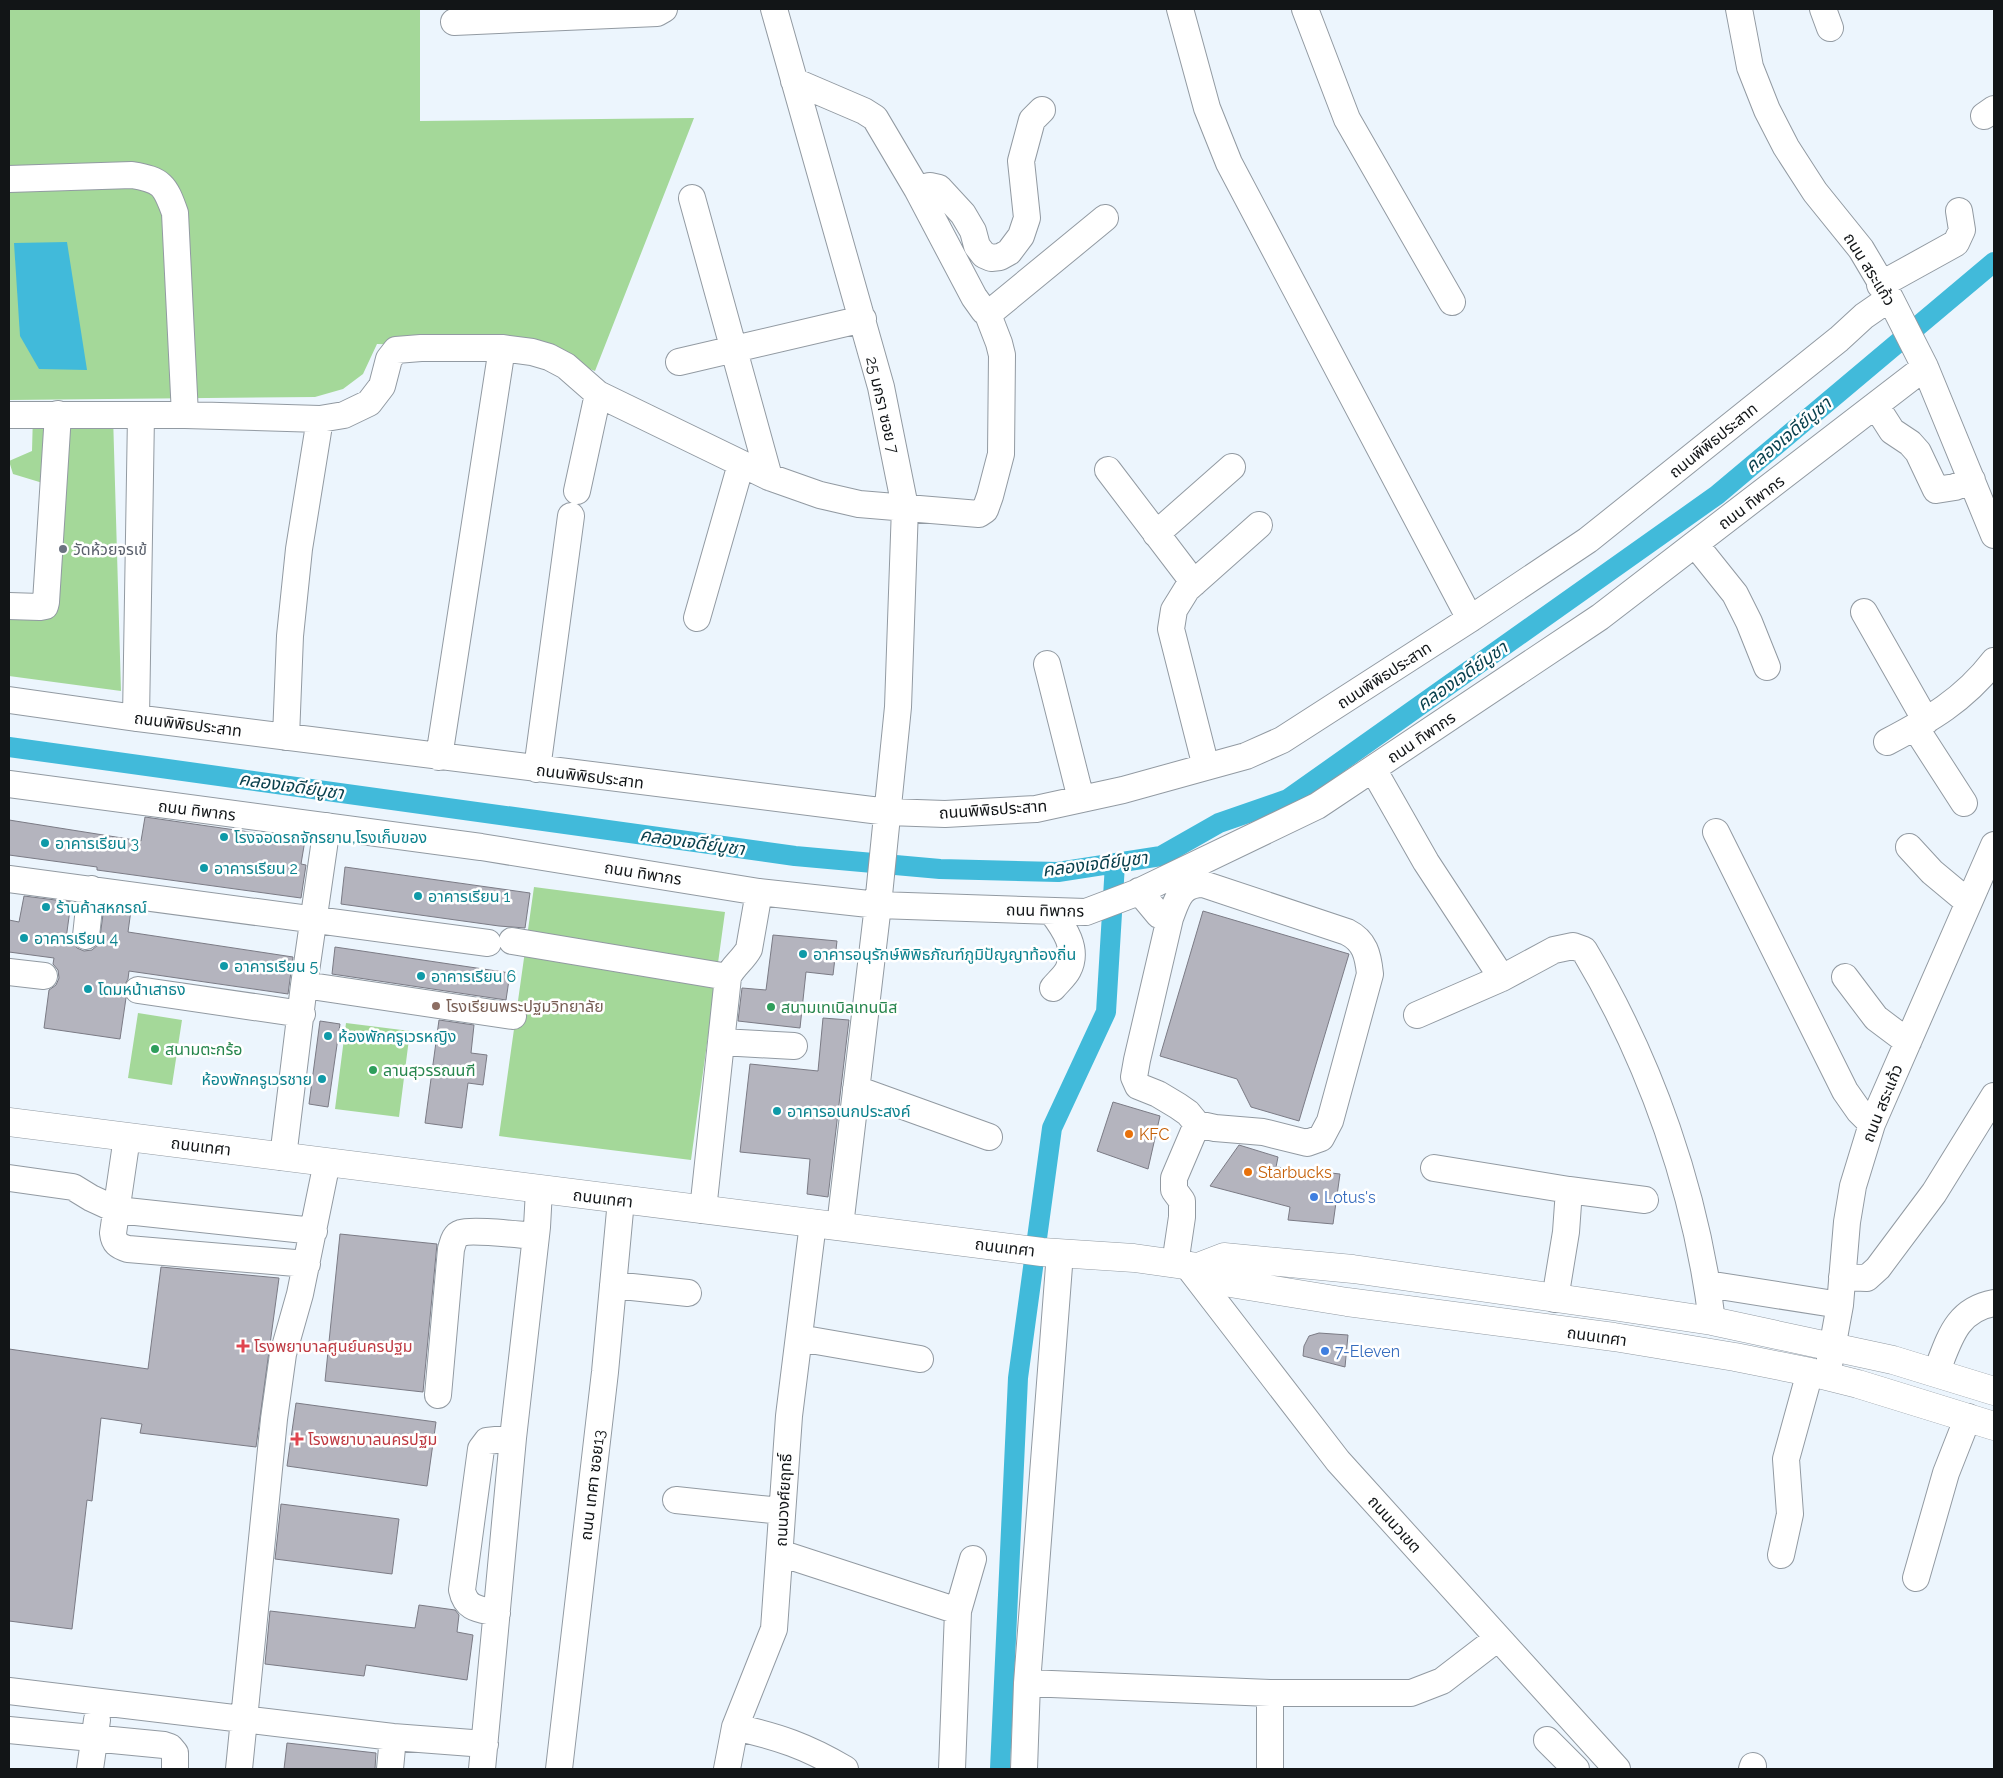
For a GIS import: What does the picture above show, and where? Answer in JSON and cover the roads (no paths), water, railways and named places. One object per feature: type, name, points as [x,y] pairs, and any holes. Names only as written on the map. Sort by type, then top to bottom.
[{"type":"main road","name":"ถนนเทศา","points":[[9,1122],[1051,1253],[1134,1258],[1187,1265],[1224,1257],[1353,1269],[1712,1321],[1893,1360],[1994,1390]]},
{"type":"main road","name":"ถนนเทศา","points":[[1187,1265],[1218,1281],[1347,1302],[1614,1337],[1735,1357],[1819,1374],[1994,1426]]},
{"type":"street","points":[[454,22],[657,13],[664,9]]},
{"type":"street","name":"25 มกรา ซอย 7","points":[[774,9],[881,387],[905,507],[898,707],[879,895],[856,1089]]},
{"type":"street","points":[[1180,9],[1207,108],[1229,162],[1470,619]]},
{"type":"street","points":[[1305,9],[1347,119],[1452,302]]},
{"type":"street","name":"ถนน สระแก้ว","points":[[1739,9],[1750,67],[1771,118],[1786,147],[1815,192],[1861,249],[1889,298],[1922,361],[1994,536]]},
{"type":"street","points":[[9,414],[186,415],[320,419],[344,414],[369,403],[382,386],[389,359],[396,350],[421,348],[502,348],[532,352],[549,357],[566,366],[598,394],[769,477],[820,495],[859,504],[979,514],[985,510],[1001,454],[1002,355],[987,312],[984,311],[974,297],[917,189],[875,118],[864,111],[794,81]]},
{"type":"street","points":[[917,189],[930,186],[939,188],[963,214],[977,246],[984,255],[991,258],[1000,257],[1010,252],[1022,236],[1027,218],[1021,161],[1032,120],[1042,110]]},
{"type":"street","points":[[9,179],[132,175],[152,178],[168,192],[175,213],[186,415]]},
{"type":"street","points":[[692,198],[769,477]]},
{"type":"street","name":"ถนนพิพิธประสาท","points":[[9,700],[537,769],[886,821],[945,814],[1036,809],[1081,799],[1246,756],[1282,740],[1470,619],[1588,540],[1956,243],[1962,230],[1959,211]]},
{"type":"street","points":[[987,312],[998,306],[1105,218]]},
{"type":"street","points":[[680,362],[863,319]]},
{"type":"street","points":[[439,756],[502,348]]},
{"type":"street","name":"ถนน ทิพากร","points":[[9,784],[481,847],[759,892],[879,895],[1052,912],[1076,913],[1095,910],[1137,892],[1317,806],[1600,617],[1876,406],[1922,361]]},
{"type":"street","points":[[537,769],[574,504],[598,394]]},
{"type":"street","points":[[1876,406],[1892,431],[1910,443],[1918,452],[1936,490],[1955,487],[1972,480]]},
{"type":"street","points":[[9,606],[40,608],[45,606],[58,414]]},
{"type":"street","points":[[136,718],[141,415]]},
{"type":"street","points":[[286,737],[290,636],[299,549],[320,419]]},
{"type":"street","points":[[697,618],[741,464]]},
{"type":"street","points":[[1156,534],[1232,467]]},
{"type":"street","points":[[1108,470],[1194,583]]},
{"type":"street","points":[[1206,767],[1171,629],[1174,610],[1187,589],[1259,525]]},
{"type":"street","points":[[1695,544],[1735,594],[1749,622],[1767,667]]},
{"type":"street","points":[[1864,612],[1964,803]]},
{"type":"street","points":[[1887,742],[1947,708],[1982,676],[1994,662]]},
{"type":"street","points":[[1047,664],[1081,799]]},
{"type":"street","points":[[1373,768],[1426,862],[1502,978]]},
{"type":"street","points":[[283,1157],[302,1014],[304,984],[327,826]]},
{"type":"street","points":[[1716,832],[1846,1091],[1859,1110],[1872,1124]]},
{"type":"street","name":"ถนน สระแก้ว","points":[[1781,1556],[1790,1514],[1786,1459],[1819,1374],[1832,1348],[1840,1305],[1847,1222],[1853,1186],[1872,1124],[1994,845]]},
{"type":"street","points":[[1910,847],[1932,872],[1968,902]]},
{"type":"street","points":[[9,879],[500,942],[728,977]]},
{"type":"street","points":[[1193,884],[1203,884],[1347,932],[1356,937],[1364,945],[1369,959],[1370,974],[1330,1121],[1321,1138],[1307,1143],[1263,1132],[1215,1128],[1197,1124],[1188,1113],[1178,1106],[1158,1094],[1138,1086],[1134,1077],[1170,918],[1175,905],[1186,887],[1193,884]]},
{"type":"street","points":[[86,936],[91,889]]},
{"type":"street","points":[[703,1210],[728,977],[733,968],[746,956],[749,949],[759,892]]},
{"type":"street","points":[[1137,892],[1159,915],[1170,918]]},
{"type":"street","points":[[1052,912],[1066,930],[1072,954],[1068,971],[1053,988]]},
{"type":"street","points":[[1417,1015],[1502,978],[1554,950],[1572,946],[1584,950],[1627,1033],[1653,1093],[1677,1159],[1707,1284],[1712,1321]]},
{"type":"street","points":[[9,972],[44,976]]},
{"type":"street","points":[[1845,976],[1876,1018],[1908,1042]]},
{"type":"street","points":[[304,984],[513,1016]]},
{"type":"street","points":[[138,990],[302,1014]]},
{"type":"street","points":[[721,1042],[794,1046]]},
{"type":"street","points":[[856,1089],[989,1137]]},
{"type":"street","name":"ถนนวงศ์ยฤทธิ์","points":[[727,1769],[735,1727],[774,1629],[789,1416],[799,1338],[856,1089]]},
{"type":"street","points":[[1842,1277],[1866,1278],[1878,1268],[1934,1193],[1994,1096]]},
{"type":"street","points":[[1187,1265],[1182,1201],[1174,1190],[1174,1178],[1197,1124]]},
{"type":"street","points":[[127,1137],[117,1210],[112,1232],[114,1240],[119,1246],[128,1249],[307,1264]]},
{"type":"street","points":[[239,1769],[283,1354],[307,1264],[327,1162]]},
{"type":"street","points":[[1434,1168],[1569,1190],[1645,1200]]},
{"type":"street","points":[[9,1178],[73,1187],[117,1210],[314,1231]]},
{"type":"street","points":[[9,1691],[393,1737],[483,1757],[513,1438],[536,1236],[539,1190]]},
{"type":"street","points":[[1555,1299],[1566,1232],[1569,1190]]},
{"type":"street","name":"ถนน เทศา ซอย13","points":[[559,1769],[605,1372],[621,1200]]},
{"type":"street","points":[[438,1395],[451,1249],[454,1237],[460,1232],[536,1236]]},
{"type":"street","points":[[1024,1769],[1051,1253]]},
{"type":"street","name":"ถนนนวเขต","points":[[1187,1265],[1338,1462],[1617,1769]]},
{"type":"street","points":[[1707,1284],[1840,1305]]},
{"type":"street","points":[[613,1285],[688,1293]]},
{"type":"street","points":[[1765,1332],[1768,1295]]},
{"type":"street","points":[[1936,1373],[1952,1332],[1960,1320],[1984,1305],[1994,1303]]},
{"type":"street","points":[[799,1338],[920,1358]]},
{"type":"street","points":[[1916,1578],[1946,1474],[1968,1417]]},
{"type":"street","points":[[498,1613],[468,1605],[462,1590],[481,1449],[487,1442],[513,1438]]},
{"type":"street","points":[[676,1500],[781,1511]]},
{"type":"street","points":[[780,1553],[958,1611]]},
{"type":"street","points":[[952,1769],[958,1611],[972,1559]]},
{"type":"street","points":[[1027,1683],[1270,1692],[1411,1692],[1442,1681],[1498,1638]]},
{"type":"street","points":[[1270,1692],[1270,1769]]},
{"type":"street","points":[[90,1769],[100,1703]]},
{"type":"street","points":[[735,1727],[796,1743],[817,1752],[845,1769]]},
{"type":"street","points":[[9,1730],[164,1745],[170,1747],[175,1753],[175,1769]]},
{"type":"street","points":[[390,1769],[393,1737]]},
{"type":"street","points":[[1547,1740],[1576,1769]]},
{"type":"water","points":[[67,242],[87,370],[39,369],[20,336],[14,243]]},
{"type":"waterway","name":"คลองเจดีย์บูชา","points":[[9,747],[795,856],[940,869],[1058,872],[1161,856],[1219,823],[1288,799],[1717,495],[1994,262]]},
{"type":"waterway","points":[[1000,1769],[1018,1378],[1052,1128],[1106,1012],[1115,864]]},
{"type":"place","name":"วัดห้วยจรเข้","points":[[63,549]]},
{"type":"place","name":"โรงจอดรถจักรยาน,โรงเก็บของ","points":[[224,837]]},
{"type":"place","name":"อาคารเรียน 3","points":[[45,843]]},
{"type":"place","name":"อาคารเรียน 2","points":[[204,868]]},
{"type":"place","name":"อาคารเรียน 1","points":[[418,896]]},
{"type":"place","name":"ร้านค้าสหกรณ์","points":[[46,907]]},
{"type":"place","name":"อาคารเรียน 4","points":[[24,938]]},
{"type":"place","name":"อาคารอนุรักษ์พิพิธภัณฑ์ภูมิปัญญาท้องถิ่น","points":[[803,954]]},
{"type":"place","name":"อาคารเรียน 5","points":[[224,966]]},
{"type":"place","name":"อาคารเรียน 6","points":[[421,976]]},
{"type":"place","name":"โดมหน้าเสาธง","points":[[88,989]]},
{"type":"place","name":"โรงเรียนพระปฐมวิทยาลัย","points":[[436,1006]]},
{"type":"place","name":"สนามเทเบิลเทนนิส","points":[[771,1007]]},
{"type":"place","name":"ห้องพักครูเวรหญิง","points":[[328,1036]]},
{"type":"place","name":"สนามตะกร้อ","points":[[155,1049]]},
{"type":"place","name":"ลานสุวรรณนฑี","points":[[373,1070]]},
{"type":"place","name":"ห้องพักครูเวรชาย","points":[[322,1079]]},
{"type":"place","name":"อาคารอเนกประสงค์","points":[[777,1111]]},
{"type":"place","name":"KFC","points":[[1129,1134]]},
{"type":"place","name":"Starbucks","points":[[1248,1172]]},
{"type":"place","name":"Lotus's","points":[[1314,1197]]},
{"type":"place","name":"โรงพยาบาลศูนย์นครปฐม","points":[[243,1346]]},
{"type":"place","name":"7-Eleven","points":[[1325,1351]]},
{"type":"place","name":"โรงพยาบาลนครปฐม","points":[[297,1439]]}]
